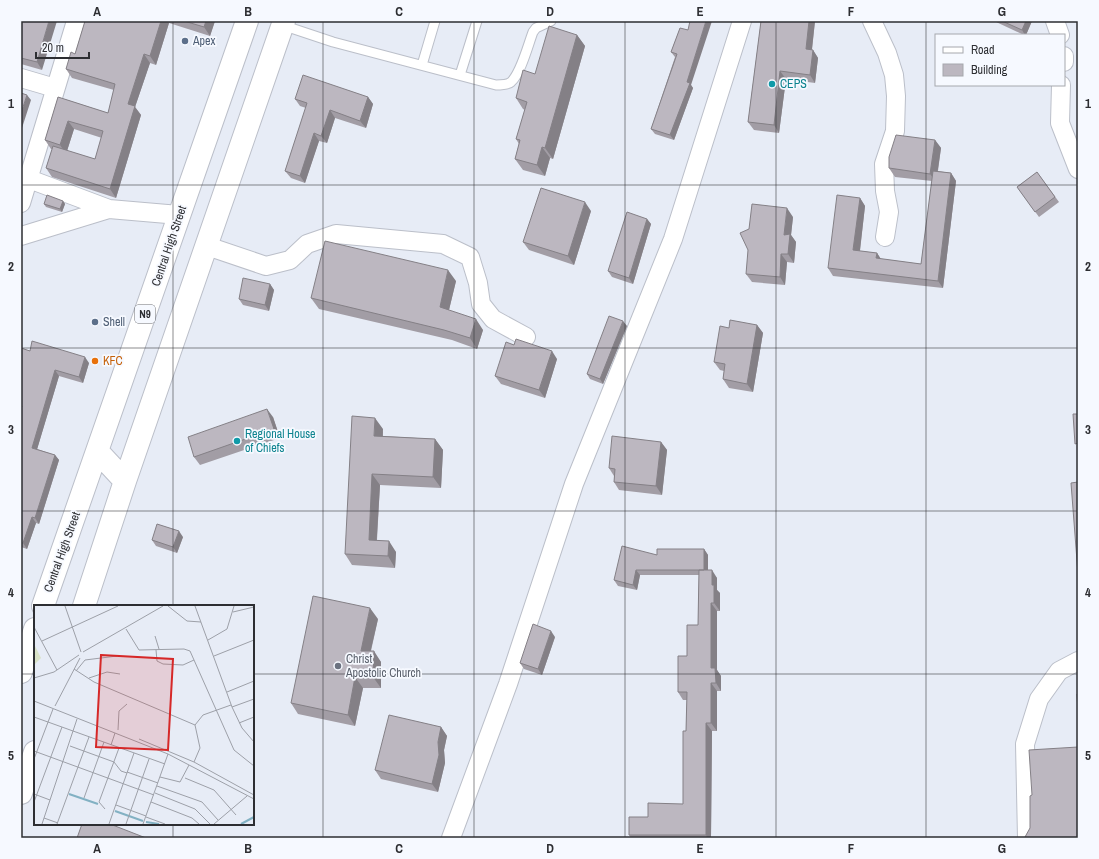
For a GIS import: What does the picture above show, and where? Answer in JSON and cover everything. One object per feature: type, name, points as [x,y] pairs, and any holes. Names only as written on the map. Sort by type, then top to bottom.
[{"type":"highway","name":"Central High Street","points":[[43,605],[98,452],[247,21]]},
{"type":"highway","points":[[84,605],[125,481],[283,23]]},
{"type":"highway","points":[[98,452],[125,481]]},
{"type":"highway","points":[[21,672],[34,632]]},
{"type":"highway","points":[[21,793],[34,755]]},
{"type":"street","points":[[21,203],[76,21]]},
{"type":"street","points":[[451,838],[508,684],[574,484],[673,239],[742,21]]},
{"type":"street","points":[[872,21],[888,53],[894,75],[896,96],[895,131],[884,164],[885,190],[889,212],[885,237]]},
{"type":"street","points":[[1055,21],[1060,34]]},
{"type":"street","points":[[21,78],[55,88]]},
{"type":"street","points":[[1061,86],[1060,123],[1078,169]]},
{"type":"street","points":[[29,179],[109,209],[179,215]]},
{"type":"street","points":[[21,236],[109,209]]},
{"type":"street","points":[[207,246],[266,266],[290,260],[307,244],[336,234],[443,244],[470,257],[478,283],[481,304],[493,319],[526,337]]},
{"type":"street","points":[[1027,838],[1025,744],[1039,699],[1059,671],[1078,661]]},
{"type":"lane","points":[[422,65],[435,21]]},
{"type":"lane","points":[[460,75],[477,21]]},
{"type":"lane","points":[[283,23],[333,42],[496,85],[504,85],[511,82],[518,70],[533,32],[536,28],[552,21]]},
{"type":"building","points":[[21,21],[49,21],[37,62],[21,58]]},
{"type":"building","points":[[85,21],[161,21],[150,56],[144,54],[128,104],[135,106],[110,189],[46,168],[53,146],[95,159],[103,131],[68,121],[60,145],[45,140],[58,97],[108,113],[115,84],[66,69],[71,52],[75,54]]},
{"type":"building","points":[[184,21],[206,21],[204,27]]},
{"type":"building","points":[[690,21],[706,21],[687,82],[690,83],[670,135],[651,129],[677,54],[671,52],[680,28],[688,30]]},
{"type":"building","name":"CEPS","points":[[761,21],[809,21],[806,49],[813,50],[810,75],[780,71],[774,125],[748,122]]},
{"type":"building","points":[[1002,21],[1026,21],[1022,30]]},
{"type":"building","points":[[549,26],[577,35],[545,148],[542,147],[537,165],[515,159],[520,140],[516,139],[527,102],[516,98],[523,70],[535,74]]},
{"type":"building","points":[[303,75],[368,97],[360,121],[330,110],[321,136],[314,133],[300,176],[285,171],[307,103],[295,99]]},
{"type":"building","points":[[21,93],[27,95],[21,113]]},
{"type":"building","points":[[896,135],[935,140],[930,174],[889,168],[889,157]]},
{"type":"building","points":[[933,171],[951,173],[938,281],[828,268],[837,195],[860,198],[853,250],[877,253],[876,258],[921,264]]},
{"type":"building","points":[[1037,172],[1055,197],[1035,212],[1017,187]]},
{"type":"building","points":[[541,188],[585,202],[568,256],[523,242]]},
{"type":"building","points":[[47,195],[63,201],[60,209],[44,204]]},
{"type":"building","points":[[752,204],[787,208],[784,235],[790,234],[788,254],[781,254],[780,277],[746,274],[748,250],[740,233],[749,229]]},
{"type":"building","points":[[627,212],[647,219],[629,278],[608,271]]},
{"type":"building","points":[[325,241],[448,270],[440,307],[476,319],[470,338],[444,330],[311,298]]},
{"type":"building","points":[[243,278],[270,284],[265,305],[239,299]]},
{"type":"building","points":[[609,316],[623,321],[600,379],[587,374]]},
{"type":"building","points":[[730,320],[757,325],[747,384],[723,379],[725,364],[714,362],[720,326],[729,328]]},
{"type":"building","points":[[516,339],[552,351],[539,390],[495,376],[506,342],[514,345]]},
{"type":"building","points":[[32,341],[85,357],[79,377],[55,370],[32,448],[55,455],[35,518],[32,517],[23,543],[21,543],[21,348],[30,351]]},
{"type":"building","points":[[267,409],[274,429],[194,457],[188,437]]},
{"type":"building","points":[[1073,414],[1078,414],[1078,443],[1075,444]]},
{"type":"building","points":[[352,416],[375,418],[374,436],[435,439],[433,477],[372,474],[369,540],[389,541],[388,556],[345,554]]},
{"type":"building","points":[[612,436],[661,442],[656,486],[614,482],[615,469],[609,468]]},
{"type":"building","points":[[1078,482],[1078,574],[1071,483]]},
{"type":"building","points":[[157,524],[179,531],[173,547],[152,540]]},
{"type":"building","points":[[622,546],[657,555],[657,549],[704,549],[704,570],[636,570],[633,585],[614,580]]},
{"type":"building","points":[[699,570],[712,570],[712,585],[714,585],[714,603],[711,603],[711,668],[715,668],[716,683],[711,683],[711,723],[706,723],[706,835],[629,835],[629,817],[648,817],[648,803],[683,804],[683,731],[686,731],[687,692],[678,692],[678,656],[687,656],[687,625],[698,625]]},
{"type":"building","name":"Christ Apostolic Church","points":[[313,596],[370,608],[361,651],[374,651],[373,677],[355,677],[348,715],[291,703]]},
{"type":"building","points":[[533,624],[551,631],[538,669],[520,663]]},
{"type":"building","points":[[389,715],[441,727],[438,742],[439,755],[432,784],[375,770]]},
{"type":"building","points":[[1078,747],[1078,838],[1025,838],[1030,828],[1030,796],[1032,795],[1029,750]]},
{"type":"building","points":[[82,825],[113,825],[146,838],[77,838]]},
{"type":"place","name":"Apex","points":[[185,41]]},
{"type":"place","name":"CEPS","points":[[772,84]]},
{"type":"place","name":"Shell","points":[[95,322]]},
{"type":"place","name":"KFC","points":[[95,361]]},
{"type":"place","name":"Regional House of Chiefs","points":[[237,441]]},
{"type":"place","name":"Christ Apostolic Church","points":[[338,666]]}]
